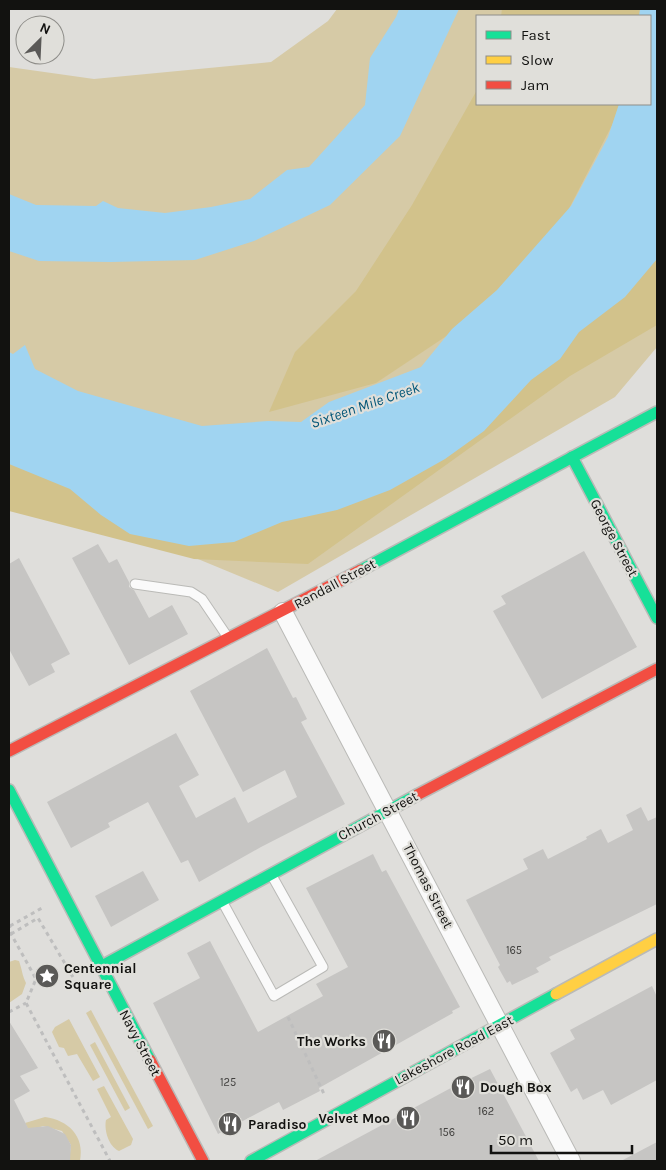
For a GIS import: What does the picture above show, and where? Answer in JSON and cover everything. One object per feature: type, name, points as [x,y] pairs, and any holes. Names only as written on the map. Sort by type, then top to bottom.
[{"type":"street","name":"Randall Street","points":[[9,751],[283,612],[657,412]]},
{"type":"street","name":"George Street","points":[[572,457],[657,618]]},
{"type":"street","name":"Thomas Street","points":[[283,612],[571,1161]]},
{"type":"street","name":"Church Street","points":[[100,966],[388,810],[657,669]]},
{"type":"street","name":"Navy Street","points":[[9,790],[48,868],[203,1161]]},
{"type":"street","points":[[22,842],[48,868]]},
{"type":"street","name":"Lakeshore Road East","points":[[251,1161],[657,939]]},
{"type":"lane","points":[[135,584],[191,592],[202,599],[230,639]]},
{"type":"lane","points":[[222,901],[274,996],[323,967],[271,874]]},
{"type":"path","points":[[9,1012],[26,1003],[36,979],[11,934],[9,925],[42,908]]},
{"type":"path","points":[[11,934],[38,918],[77,984],[80,982]]},
{"type":"path","points":[[26,1003],[110,1161]]},
{"type":"path","points":[[288,1017],[324,1094]]},
{"type":"shaded area","points":[[337,9],[657,9],[657,347],[615,397],[278,592],[94,516],[9,491],[9,67],[94,79],[271,62],[328,21]]},
{"type":"shaded area","points":[[502,9],[644,9],[645,15],[501,15]]},
{"type":"shaded area","points":[[476,92],[476,105],[622,105],[560,226],[513,283],[454,331],[376,383],[269,412],[295,352],[356,291],[412,205]]},
{"type":"shaded area","points":[[657,218],[657,325],[570,376],[308,564],[194,559],[9,511],[9,456],[185,522]]},
{"type":"shaded area","points":[[19,961],[26,983],[22,994],[9,1003],[9,962]]},
{"type":"shaded area","points":[[91,1010],[153,1126],[148,1129],[86,1013]]},
{"type":"shaded area","points":[[69,1019],[100,1077],[93,1081],[77,1054],[68,1056],[64,1048],[59,1047],[52,1032],[55,1027]]},
{"type":"shaded area","points":[[95,1042],[130,1108],[125,1111],[90,1045]]},
{"type":"shaded area","points":[[104,1086],[133,1139],[131,1145],[119,1151],[112,1145],[106,1132],[106,1120],[111,1117],[97,1089]]},
{"type":"shaded area","points":[[45,1117],[61,1122],[73,1131],[80,1144],[80,1161],[69,1161],[71,1145],[62,1131],[43,1126],[29,1131],[25,1123]]},
{"type":"water","points":[[399,9],[459,9],[400,136],[330,205],[254,241],[195,260],[39,261],[9,251],[9,194],[36,205],[96,206],[103,201],[118,208],[165,213],[211,207],[250,199],[287,170],[309,167],[365,105],[370,58]]},
{"type":"water","name":"Sixteen Mile Creek","points":[[640,9],[657,9],[657,259],[625,297],[579,332],[560,359],[531,380],[484,431],[445,459],[390,490],[337,510],[282,522],[234,542],[189,546],[130,534],[101,515],[70,489],[9,464],[9,352],[13,354],[25,345],[35,369],[78,391],[202,426],[268,421],[301,422],[329,402],[421,367],[452,329],[497,290],[571,206],[608,137],[619,105],[651,105],[651,15],[639,15]]},
{"type":"building","points":[[98,544],[109,563],[117,559],[129,582],[129,587],[134,590],[149,618],[172,605],[188,634],[129,665],[72,558]]},
{"type":"building","points":[[584,551],[637,647],[542,699],[493,611],[506,604],[501,596]]},
{"type":"building","points":[[19,558],[70,654],[51,664],[55,672],[29,686],[9,649],[9,564]]},
{"type":"building","points":[[267,648],[293,698],[296,697],[307,719],[301,722],[345,804],[261,847],[199,882],[188,860],[181,863],[148,802],[108,823],[110,827],[71,848],[47,802],[176,733],[199,775],[179,786],[196,818],[235,797],[248,823],[297,797],[285,770],[243,792],[190,691]]},
{"type":"building","points":[[641,807],[648,821],[657,817],[657,904],[549,957],[551,960],[536,968],[539,972],[512,985],[510,981],[507,983],[498,967],[500,965],[466,900],[528,869],[523,859],[543,849],[548,859],[587,839],[586,837],[601,829],[608,843],[633,830],[626,815]]},
{"type":"building","points":[[373,854],[382,872],[386,870],[460,1007],[452,1011],[453,1013],[319,1088],[320,1091],[283,1110],[279,1102],[218,1134],[153,1003],[200,978],[187,953],[210,941],[258,1032],[323,996],[316,984],[348,967],[306,888]]},
{"type":"building","points":[[143,871],[159,900],[111,927],[95,896]]},
{"type":"building","points":[[652,986],[657,997],[657,1080],[611,1105],[603,1090],[583,1100],[577,1088],[571,1092],[550,1053],[575,1039],[570,1030]]},
{"type":"building","points":[[9,1021],[38,1068],[20,1076],[30,1091],[14,1100],[28,1128],[48,1126],[65,1134],[71,1145],[70,1161],[9,1161]]},
{"type":"building","points":[[490,1069],[539,1161],[315,1161],[449,1089]]},
{"type":"building","points":[[657,1142],[657,1161],[621,1161]]},
{"type":"traffic: fast","points":[[361,570],[657,412]]},
{"type":"traffic: fast","points":[[572,457],[657,618]]},
{"type":"traffic: fast","points":[[9,790],[150,1060]]},
{"type":"traffic: fast","points":[[100,967],[417,795]]},
{"type":"traffic: fast","points":[[251,1161],[556,994]]},
{"type":"traffic: slow","points":[[556,994],[657,939]]},
{"type":"traffic: jam","points":[[9,751],[361,570]]},
{"type":"traffic: jam","points":[[417,795],[657,669]]},
{"type":"traffic: jam","points":[[150,1060],[203,1161]]},
{"type":"place","name":"Centennial Square","points":[[47,976]]},
{"type":"place","name":"The Works","points":[[384,1041]]},
{"type":"place","name":"Dough Box","points":[[463,1087]]},
{"type":"place","name":"Velvet Moo","points":[[408,1118]]},
{"type":"place","name":"Paradiso","points":[[230,1124]]}]
